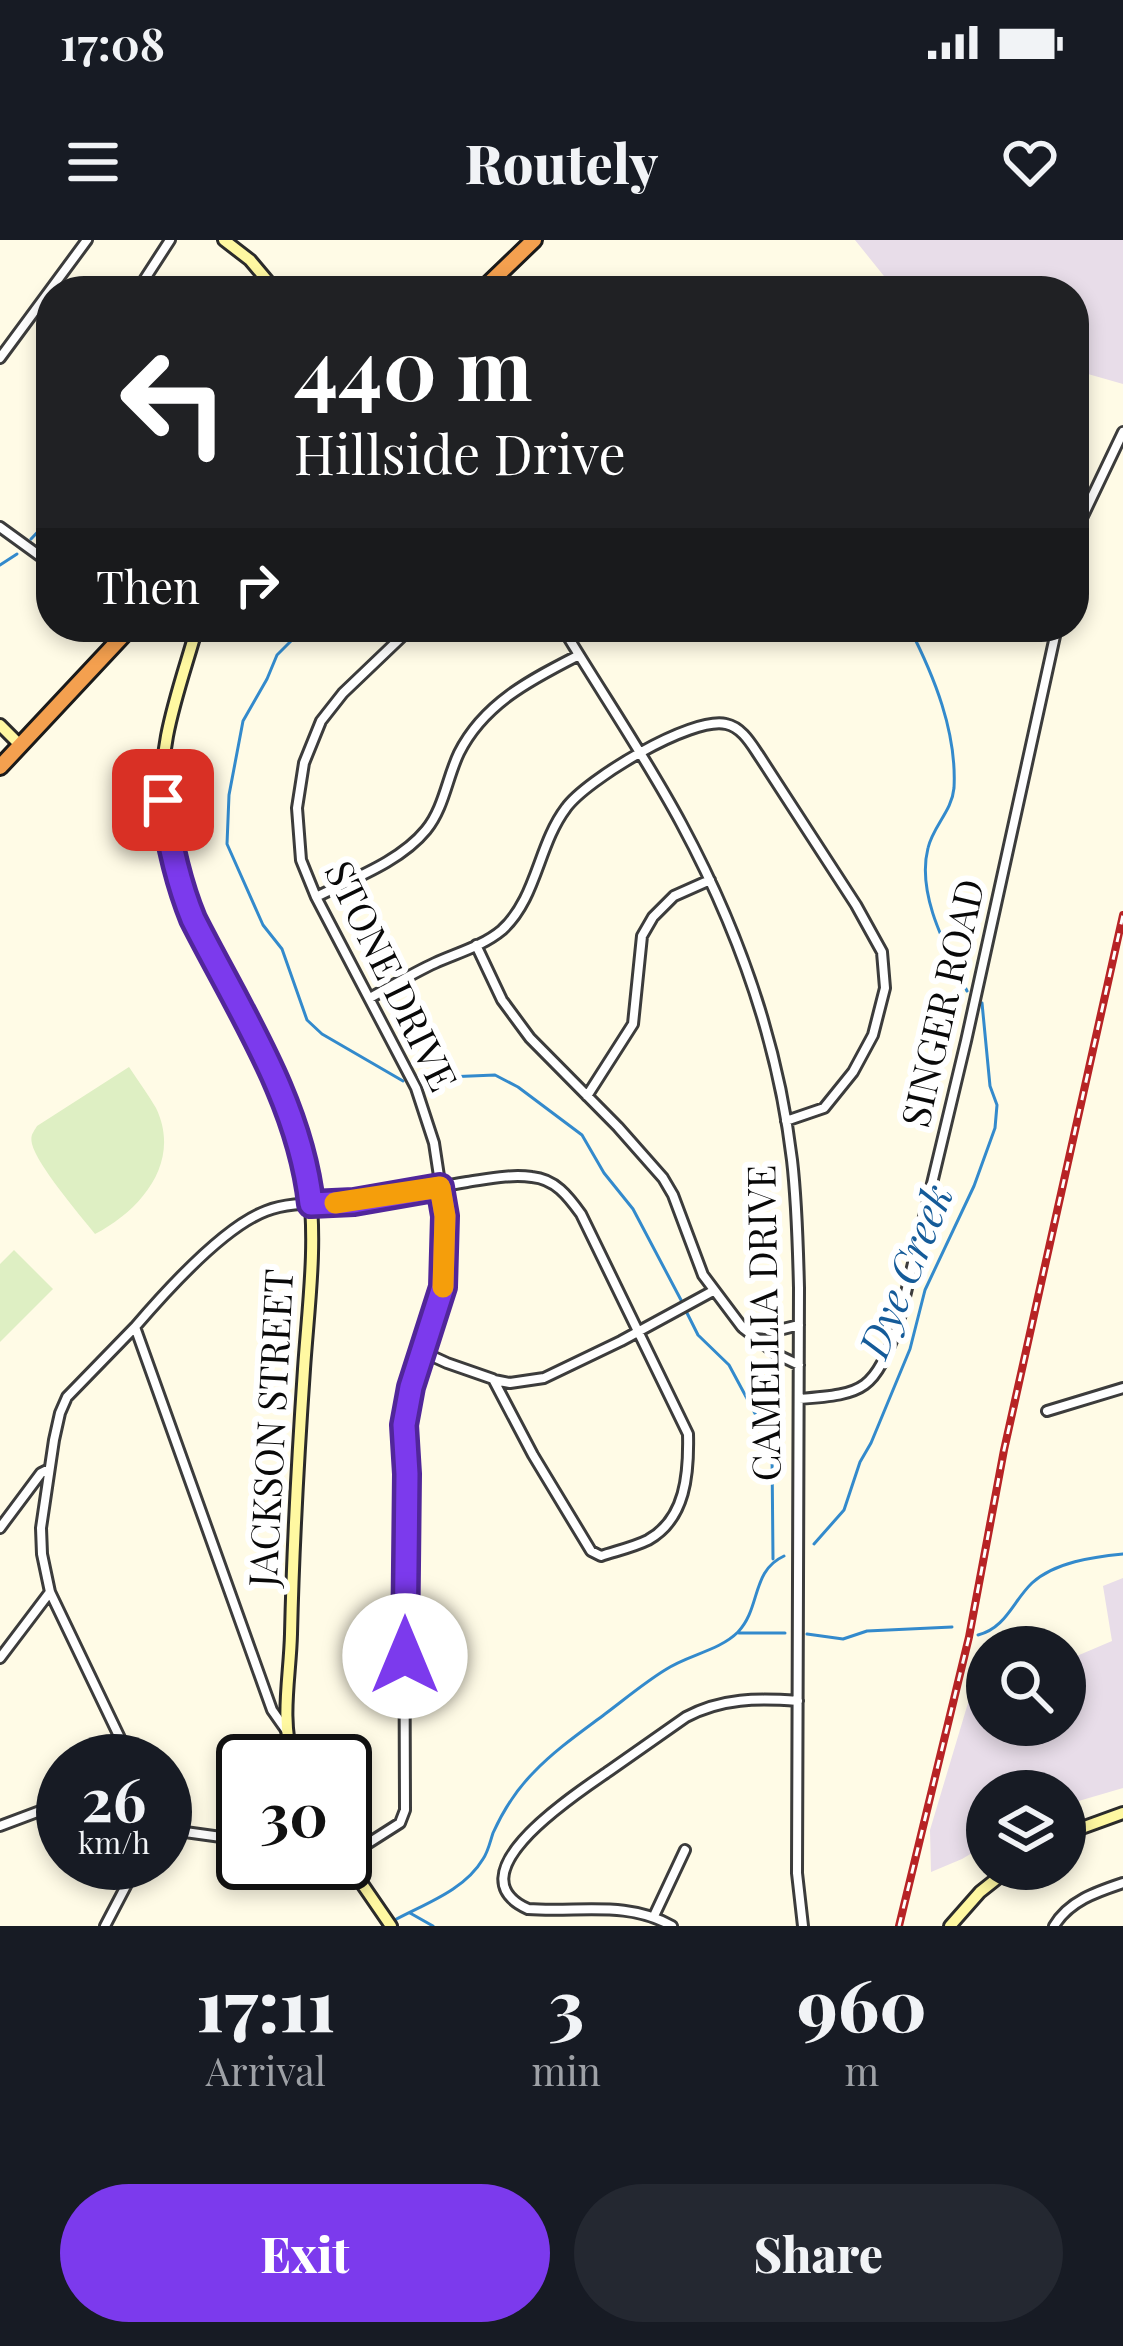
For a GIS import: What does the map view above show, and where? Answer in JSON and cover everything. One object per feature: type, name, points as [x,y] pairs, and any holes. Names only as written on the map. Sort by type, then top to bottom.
[{"type":"highway","points":[[497,276],[534,240]]},
{"type":"highway","points":[[0,767],[117,642]]},
{"type":"street","points":[[60,276],[87,240]]},
{"type":"street","points":[[147,276],[170,240]]},
{"type":"street","points":[[224,240],[263,276]]},
{"type":"street","points":[[0,358],[36,309]]},
{"type":"street","points":[[1089,503],[1123,432]]},
{"type":"street","points":[[0,527],[36,553]]},
{"type":"street","name":"JACKSON STREET","points":[[193,642],[166,739],[163,800],[169,842],[193,919],[289,1112],[305,1161],[311,1204],[293,1513],[287,1734]]},
{"type":"street","name":"STONE DRIVE","points":[[372,1844],[400,1822],[405,1810],[404,1425],[443,1287],[445,1216],[427,1115],[316,897],[298,842],[300,781],[321,721],[396,642]]},
{"type":"street","name":"CAMELLIA DRIVE","points":[[571,642],[680,819],[710,880],[764,1022],[785,1121],[797,1220],[797,1873],[802,1926]]},
{"type":"street","name":"SINGER ROAD","points":[[799,1399],[850,1394],[866,1386],[882,1366],[898,1326],[1054,642]]},
{"type":"street","points":[[316,897],[393,858],[414,842],[429,828],[460,753],[487,714],[509,693],[579,655]]},
{"type":"street","points":[[370,998],[503,929],[532,886],[554,830],[590,784],[677,734],[708,723],[728,724],[743,733],[882,952],[885,988],[873,1035],[853,1072],[824,1108],[785,1121]]},
{"type":"street","points":[[0,725],[21,746]]},
{"type":"street","points":[[587,1096],[633,1024],[642,936],[648,925],[674,896],[710,880]]},
{"type":"street","points":[[476,945],[502,1000],[530,1038],[663,1178],[713,1291],[742,1327],[799,1365]]},
{"type":"street","points":[[118,1734],[50,1592],[41,1528],[60,1413],[67,1397],[172,1284],[250,1219],[286,1205],[354,1202],[503,1177],[552,1182],[581,1214],[688,1435],[680,1508],[647,1540],[601,1556],[591,1551],[493,1379]]},
{"type":"street","points":[[423,1352],[510,1383],[544,1378],[713,1291]]},
{"type":"street","points":[[742,1327],[779,1330],[799,1325]]},
{"type":"street","points":[[135,1327],[272,1710],[286,1730]]},
{"type":"street","points":[[1048,1412],[1123,1388]]},
{"type":"street","points":[[0,1528],[41,1473],[50,1468]]},
{"type":"street","points":[[0,1658],[50,1592]]},
{"type":"street","points":[[672,1926],[654,1916],[619,1909],[528,1909],[509,1896],[503,1883],[511,1856],[539,1822],[708,1705],[738,1700],[798,1701]]},
{"type":"street","points":[[0,1826],[36,1812]]},
{"type":"street","points":[[1086,1826],[1123,1813]]},
{"type":"street","points":[[654,1916],[685,1850]]},
{"type":"street","points":[[1054,1926],[1080,1900],[1123,1883]]},
{"type":"street","points":[[105,1926],[124,1890]]},
{"type":"street","points":[[367,1890],[389,1921]]},
{"type":"street","points":[[950,1926],[983,1890]]},
{"type":"shaded area","points":[[855,240],[1123,240],[1123,384],[1089,374],[1089,276],[884,276]]},
{"type":"shaded area","points":[[1123,1578],[1123,1788],[1086,1799],[1086,1770],[966,1770],[966,1857],[931,1872],[930,1830],[966,1710],[966,1746],[1086,1746],[1086,1652],[1112,1641],[1103,1586]]},
{"type":"green space","points":[[129,1067],[156,1108],[164,1147],[160,1165],[141,1198],[95,1234],[42,1164],[32,1136],[37,1126]]},
{"type":"green space","points":[[14,1250],[53,1289],[0,1342],[0,1264]]},
{"type":"waterway","points":[[31,539],[36,534]]},
{"type":"waterway","points":[[0,565],[17,554]]},
{"type":"waterway","points":[[290,642],[277,655],[243,721],[229,795],[227,844],[263,925],[282,949],[307,1020],[322,1034],[403,1081]]},
{"type":"waterway","name":"Dye Creek","points":[[916,642],[942,705],[954,767],[953,796],[928,848],[926,884],[936,921],[967,991]]},
{"type":"waterway","name":"Dye Creek","points":[[814,1544],[844,1510],[910,1349],[925,1290],[974,1186],[995,1128],[997,1105],[990,1086],[982,1003]]},
{"type":"waterway","points":[[423,1078],[495,1075],[582,1135],[633,1209],[681,1300]]},
{"type":"waterway","points":[[686,1311],[698,1335],[729,1365],[765,1432],[772,1453],[773,1559]]},
{"type":"waterway","points":[[994,1626],[1041,1576],[1075,1562],[1123,1554]]},
{"type":"waterway","name":"Dye Creek","points":[[393,1921],[442,1896],[475,1870],[516,1793],[559,1749],[657,1675],[738,1632],[766,1571],[784,1556]]},
{"type":"waterway","points":[[807,1634],[843,1639],[867,1631],[952,1627]]},
{"type":"waterway","points":[[739,1633],[785,1633]]},
{"type":"waterway","points":[[410,1913],[433,1926]]},
{"type":"railway","points":[[899,1926],[969,1637],[1004,1450],[1123,915]]},
{"type":"slow traffic","points":[[335,1203],[440,1187],[445,1216],[443,1287]]},
{"type":"route","points":[[163,800],[180,887],[289,1112],[305,1161],[311,1204],[354,1202],[440,1187],[445,1216],[443,1287],[404,1425],[405,1656]]}]
